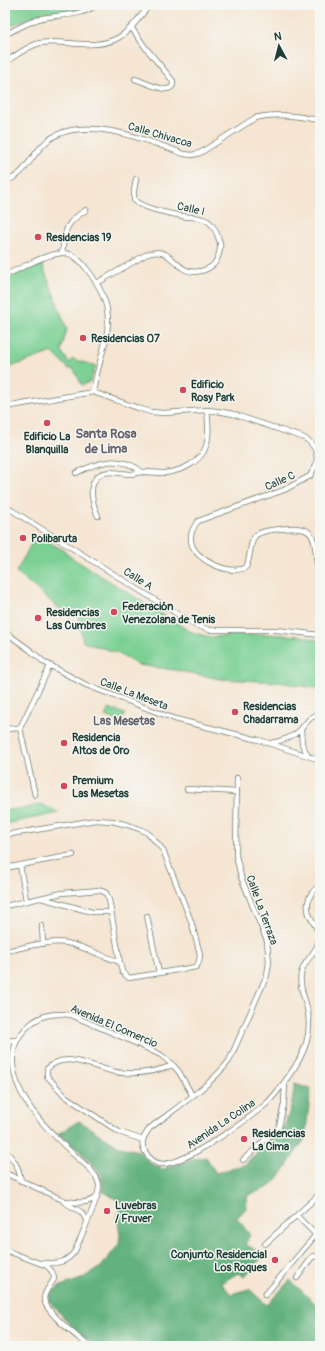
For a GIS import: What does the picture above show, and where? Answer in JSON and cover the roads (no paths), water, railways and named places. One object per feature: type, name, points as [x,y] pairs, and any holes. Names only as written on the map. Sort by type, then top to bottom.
[{"type":"street","points":[[5,33],[35,20],[77,14],[89,10],[96,5]]},
{"type":"street","points":[[5,62],[30,47],[39,44],[101,44],[119,38],[131,27],[150,5]]},
{"type":"street","points":[[131,27],[145,47],[169,75],[174,84],[169,89],[163,89],[135,79]]},
{"type":"street","name":"Calle Chivacoa","points":[[5,181],[19,175],[44,143],[69,130],[105,130],[130,135],[184,154],[192,155],[200,153],[255,118],[264,115],[320,120]]},
{"type":"street","name":"Calle I","points":[[97,283],[153,252],[166,255],[189,272],[204,271],[216,263],[220,246],[219,239],[214,228],[209,222],[204,219],[183,216],[140,205],[134,200],[136,179]]},
{"type":"street","points":[[62,253],[65,231],[68,224],[77,215],[86,210]]},
{"type":"street","points":[[5,275],[62,253],[69,254],[79,260],[97,283],[106,301],[108,325],[93,392]]},
{"type":"street","name":"Calle C","points":[[5,407],[93,392],[152,412],[164,413],[207,410],[233,414],[302,437],[313,446],[317,458],[314,470],[310,476],[284,490],[198,521],[192,530],[191,541],[194,549],[203,558],[214,565],[226,569],[237,570],[246,567],[248,564],[253,540],[256,535],[271,530],[296,527],[303,528],[309,531],[313,537],[317,565],[320,569]]},
{"type":"street","points":[[98,516],[94,506],[92,488],[94,481],[99,475],[107,472],[133,474],[142,472],[164,473],[174,471],[198,460],[206,446],[208,431],[207,410]]},
{"type":"street","points":[[76,473],[91,466],[108,461],[120,462],[135,466],[142,472]]},
{"type":"street","name":"Calle A","points":[[5,506],[195,626],[210,630],[276,630],[320,635]]},
{"type":"street","name":"Calle La Meseta","points":[[5,632],[50,666],[86,685],[175,719],[269,743]]},
{"type":"street","points":[[36,795],[20,728],[50,666]]},
{"type":"street","points":[[269,743],[286,738],[301,729],[308,719],[320,714]]},
{"type":"street","points":[[5,729],[20,728]]},
{"type":"street","points":[[301,729],[302,744],[308,756]]},
{"type":"street","points":[[269,743],[320,760]]},
{"type":"street","name":"Calle La Terraza","points":[[192,1095],[208,1083],[224,1068],[229,1061],[267,975],[269,962],[266,942],[240,877],[236,855],[237,778]]},
{"type":"street","points":[[187,789],[236,792]]},
{"type":"street","points":[[5,835],[96,820],[112,821],[142,830],[148,834],[163,850],[191,921],[200,954],[199,962],[196,967],[129,978],[122,972],[109,900],[106,893],[100,890],[62,893],[5,906]]},
{"type":"street","points":[[5,868],[73,855]]},
{"type":"street","points":[[20,865],[26,900]]},
{"type":"street","name":"Avenida La Colina","points":[[143,1140],[145,1150],[152,1160],[157,1163],[163,1164],[188,1156],[199,1151],[253,1114],[274,1096],[285,1083],[298,1063],[307,1039],[310,1021],[300,979],[302,968],[317,946],[319,935],[308,912],[309,898],[312,892],[320,886]]},
{"type":"street","points":[[40,898],[92,912],[111,912]]},
{"type":"street","points":[[147,916],[159,973]]},
{"type":"street","points":[[42,926],[43,944]]},
{"type":"street","points":[[5,951],[58,942],[120,962]]},
{"type":"street","name":"Avenida El Comercio","points":[[16,1040],[28,1026],[42,1017],[62,1014],[71,1015],[161,1055],[173,1065],[186,1083],[192,1095]]},
{"type":"street","points":[[5,1041],[16,1040],[12,1060],[14,1076],[18,1086],[33,1111],[47,1127],[94,1173],[99,1185],[97,1197],[75,1251],[67,1260],[58,1263],[40,1263]]},
{"type":"street","points":[[173,1065],[147,1072],[124,1073],[68,1060],[56,1062],[47,1069],[48,1076],[65,1096],[119,1132],[143,1140],[150,1128],[192,1095]]},
{"type":"street","points":[[243,1160],[279,1127],[284,1104],[285,1083]]},
{"type":"street","points":[[5,1151],[13,1158],[19,1170],[21,1181]]},
{"type":"street","points":[[5,1173],[61,1199],[81,1212],[87,1220]]},
{"type":"street","points":[[265,1244],[320,1194]]},
{"type":"street","points":[[61,1199],[80,1203],[89,1202],[97,1197]]},
{"type":"street","points":[[265,1295],[314,1237],[315,1234],[297,1216]]},
{"type":"street","points":[[5,1250],[47,1266],[51,1270],[54,1274],[54,1278],[45,1292],[44,1297],[46,1305],[60,1322],[89,1346]]},
{"type":"street","points":[[297,1278],[312,1258],[315,1256],[320,1258]]},
{"type":"place","name":"Residencias 19","points":[[38,237]]},
{"type":"place","name":"Residencias 07","points":[[83,338]]},
{"type":"place","name":"Edificio Rosy Park","points":[[183,390]]},
{"type":"place","name":"Edificio La Blanquilla","points":[[47,423]]},
{"type":"place","name":"Polibaruta","points":[[23,538]]},
{"type":"place","name":"Federación Venezolana de Tenis","points":[[114,612]]},
{"type":"place","name":"Residencias Las Cumbres","points":[[38,618]]},
{"type":"place","name":"Residencias Chadarrama","points":[[235,712]]},
{"type":"place","name":"Residencia Altos de Oro","points":[[64,743]]},
{"type":"place","name":"Premium Las Mesetas","points":[[64,786]]},
{"type":"place","name":"Residencias La Cima","points":[[244,1139]]},
{"type":"place","name":"Luvebras / Fruver","points":[[107,1211]]},
{"type":"place","name":"Conjunto Residencial Los Roques","points":[[275,1260]]},
{"type":"district","name":"Santa Rosa de Lima","points":[[106,442]]},
{"type":"district","name":"Las Mesetas","points":[[124,721]]}]
